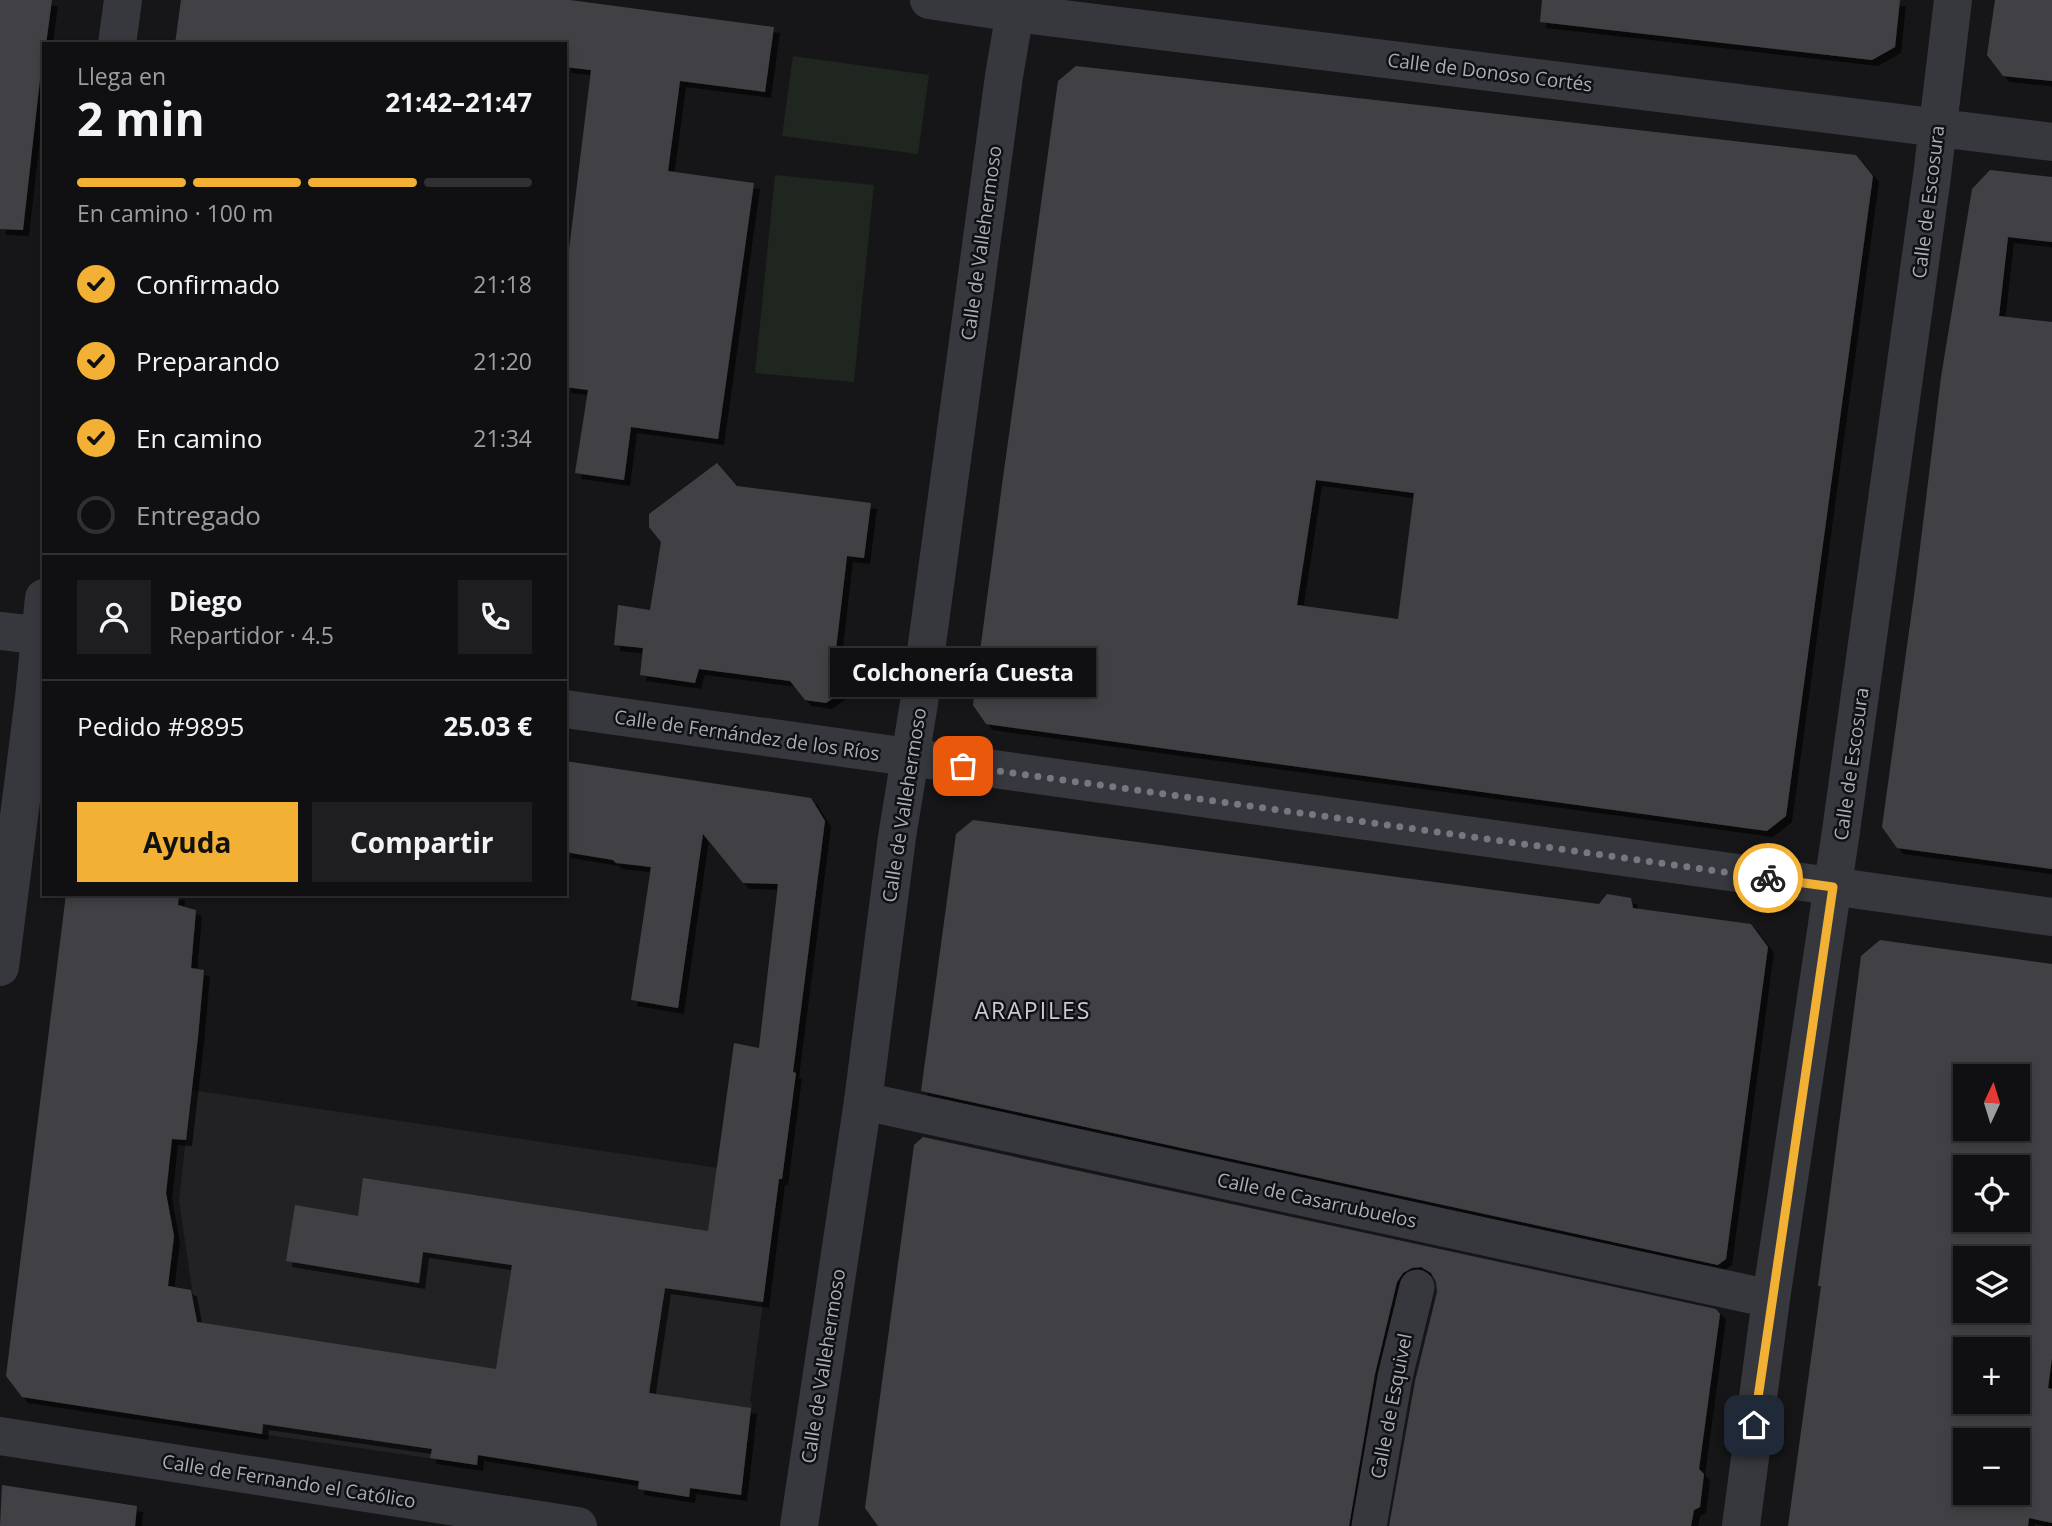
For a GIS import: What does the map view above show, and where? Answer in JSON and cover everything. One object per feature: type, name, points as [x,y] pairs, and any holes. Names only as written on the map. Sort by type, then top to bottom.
[{"type":"street","points":[[117,42],[123,0]]},
{"type":"street","name":"Calle de Donoso Cortés","points":[[929,0],[1016,6],[2052,142]]},
{"type":"street","name":"Calle de Escosura","points":[[1741,1526],[1771,1299],[1833,887],[1938,127],[1953,0]]},
{"type":"street","name":"Calle de Vallehermoso","points":[[799,1526],[863,1101],[1003,76],[1016,6]]},
{"type":"street","points":[[0,631],[42,623]]},
{"type":"street","points":[[0,967],[42,631]]},
{"type":"street","name":"Calle de Fernández de los Ríos","points":[[567,709],[2052,917]]},
{"type":"street","name":"Calle de Casarrubuelos","points":[[863,1101],[1771,1299]]},
{"type":"street","name":"Calle de Esquivel","points":[[1368,1526],[1395,1377],[1417,1287]]},
{"type":"street","name":"Calle de Fernando el Católico","points":[[0,1436],[578,1526]]},
{"type":"shaded area","points":[[793,56],[929,75],[918,154],[782,136]]},
{"type":"shaded area","points":[[775,175],[874,185],[854,382],[755,373]]},
{"type":"shaded area","points":[[191,1090],[779,1179],[750,1402],[742,1486],[732,1493],[691,1488],[689,1497],[638,1489],[639,1481],[479,1455],[477,1465],[262,1434],[197,1322],[179,1201]]},
{"type":"building","points":[[0,0],[52,0],[46,42],[42,42],[23,230],[0,229]]},
{"type":"building","points":[[181,0],[570,0],[774,27],[765,92],[680,81],[668,171],[754,183],[718,439],[631,427],[624,480],[575,473],[588,390],[567,387],[567,266],[591,70],[567,67],[567,42],[175,42]]},
{"type":"building","points":[[1542,0],[1900,0],[1895,47],[1872,60],[1540,22]]},
{"type":"building","points":[[1995,0],[2052,0],[2052,81],[2003,76],[1987,55]]},
{"type":"building","points":[[1076,66],[1856,155],[1873,176],[1786,816],[1767,831],[986,724],[973,705],[1058,81]],"holes":[[[1316,480],[1414,493],[1398,619],[1297,605]]]},
{"type":"building","points":[[1990,170],[2052,177],[2052,242],[2008,237],[1999,316],[2052,322],[2052,869],[1897,848],[1882,827],[1941,377],[1972,189]]},
{"type":"building","points":[[717,463],[737,486],[871,503],[864,558],[847,556],[836,649],[849,667],[847,688],[826,703],[805,700],[790,681],[699,669],[695,683],[640,675],[643,648],[614,645],[618,605],[650,610],[661,542],[649,527],[649,514]]},
{"type":"building","points":[[567,761],[811,798],[825,821],[793,1072],[796,1073],[763,1302],[665,1288],[649,1393],[751,1408],[741,1495],[690,1488],[689,1497],[638,1489],[639,1481],[478,1455],[477,1465],[430,1458],[432,1449],[263,1424],[262,1434],[22,1397],[6,1376],[66,896],[179,896],[178,905],[196,910],[191,968],[204,970],[198,1037],[186,1140],[172,1139],[166,1193],[174,1236],[168,1286],[191,1290],[197,1322],[496,1369],[512,1265],[423,1252],[419,1283],[286,1261],[295,1205],[358,1216],[363,1178],[708,1231],[734,1043],[759,1048],[778,884],[743,883],[703,834],[678,1008],[631,1000],[651,867],[616,863],[613,860],[567,852]]},
{"type":"building","points":[[973,820],[1599,904],[1607,894],[1631,898],[1633,908],[1751,924],[1768,947],[1726,1259],[1718,1265],[921,1091],[956,834]]},
{"type":"building","points":[[1880,940],[2052,964],[2052,1358],[2048,1388],[2052,1389],[2052,1523],[2029,1518],[2028,1526],[1788,1526],[1821,1286],[1818,1286],[1861,956]]},
{"type":"building","points":[[923,1137],[1716,1309],[1720,1314],[1699,1469],[1704,1474],[1700,1507],[1694,1510],[1691,1526],[1389,1526],[1415,1381],[1437,1292],[1431,1273],[1421,1267],[1403,1273],[1397,1282],[1375,1374],[1349,1526],[878,1526],[865,1508],[914,1145]]},
{"type":"building","points":[[2,1485],[137,1506],[135,1526],[0,1526]]},
{"type":"way so far","points":[[963,766],[1768,878]]},
{"type":"place","name":"Colchonería Cuesta","points":[[963,766]]},
{"type":"district","name":"ARAPILES","points":[[1033,1011]]},
{"type":"route","points":[[1754,1425],[1833,887],[1768,878]]}]
